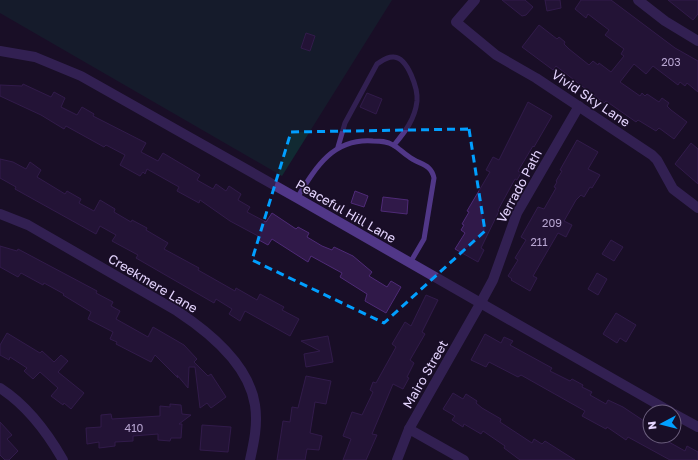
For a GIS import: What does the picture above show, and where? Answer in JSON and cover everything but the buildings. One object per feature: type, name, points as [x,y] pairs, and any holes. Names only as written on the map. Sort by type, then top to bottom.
[{"type":"street","name":"Vivid Sky Lane","points":[[475,0],[456,22],[496,55],[536,78],[652,155],[657,160],[673,188],[698,208]]},
{"type":"street","points":[[638,0],[665,21],[698,41]]},
{"type":"street","name":"Peaceful Hill Lane","points":[[0,51],[35,57],[81,76],[657,404]]},
{"type":"street","name":"Verrado Path","points":[[480,304],[493,280],[517,213],[579,106]]},
{"type":"street","name":"Creekmere Lane","points":[[0,214],[28,225],[177,311],[194,322],[219,346],[247,379],[256,406],[256,424],[250,460]]},
{"type":"street","name":"Mairo Street","points":[[397,460],[409,429],[480,304]]},
{"type":"street","points":[[0,388],[24,407],[40,424],[63,460]]},
{"type":"street","points":[[682,418],[698,427]]},
{"type":"street","points":[[409,429],[464,460]]},
{"type":"lane","points":[[338,147],[345,123],[377,64],[385,58],[394,56],[401,60],[408,69],[415,84],[417,101],[410,126],[394,145]]},
{"type":"lane","points":[[297,198],[327,155],[338,147],[360,140],[385,141],[394,145],[408,157],[429,167],[433,171],[434,178],[424,239],[410,263]]},
{"type":"highlighted area","points":[[469,129],[485,231],[384,323],[252,260],[291,132]]},
{"type":"shaded area","points":[[0,0],[392,0],[282,176],[0,13]]}]
